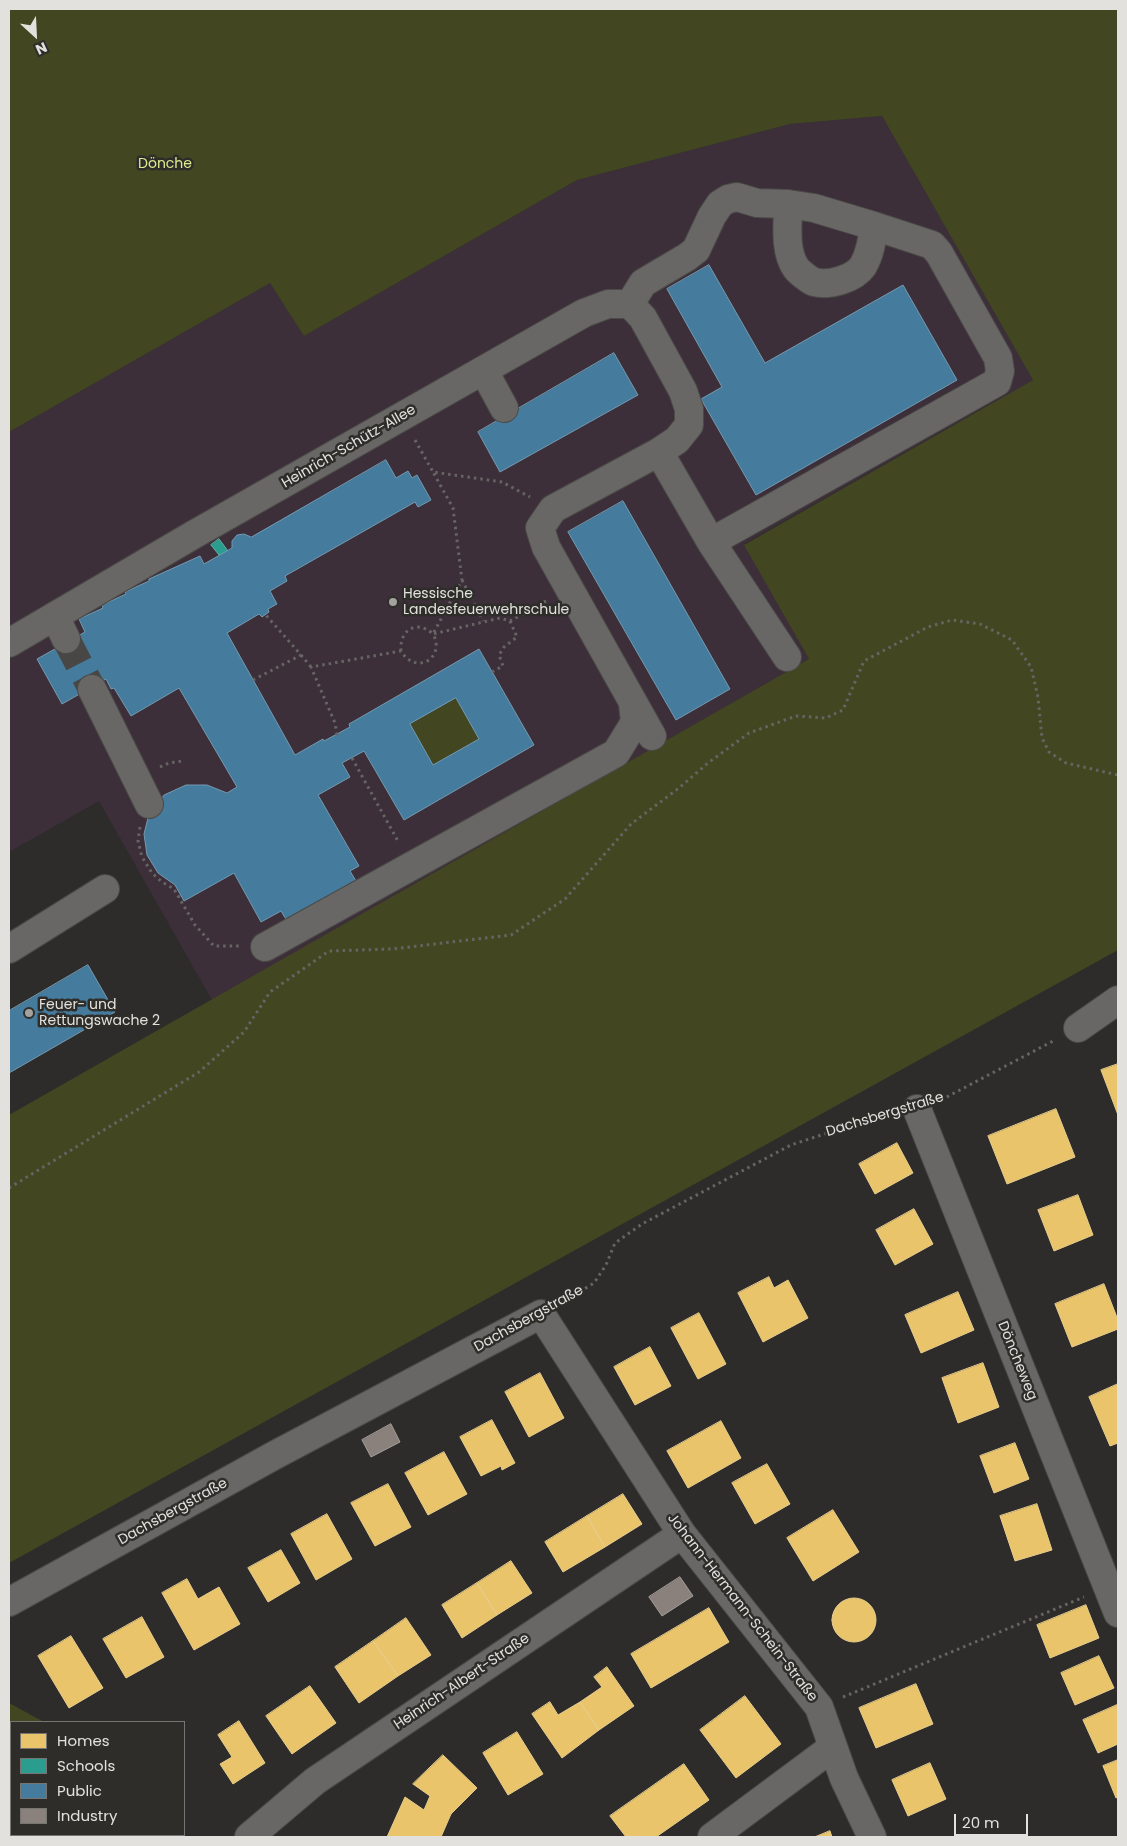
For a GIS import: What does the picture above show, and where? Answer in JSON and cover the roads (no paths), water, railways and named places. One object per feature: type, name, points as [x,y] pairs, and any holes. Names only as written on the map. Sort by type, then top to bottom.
[{"type":"street","points":[[652,736],[546,547],[540,528],[553,509],[659,452],[677,440],[689,425],[689,409],[683,391],[643,318],[630,304],[643,283],[696,250],[712,216],[720,204],[728,199],[738,197],[757,204],[788,204],[814,208],[932,245],[939,253],[998,358],[1000,371],[997,382],[712,542]]},
{"type":"street","points":[[788,204],[788,244],[791,258],[796,268],[814,282],[831,282],[849,278],[862,268],[869,253],[874,226]]},
{"type":"street","name":"Heinrich-Schütz-Allee","points":[[9,643],[61,627],[193,535],[584,313],[608,304],[630,304]]},
{"type":"street","points":[[484,371],[504,408]]},
{"type":"street","points":[[659,452],[712,542],[787,657]]},
{"type":"street","points":[[92,689],[149,804]]},
{"type":"street","points":[[265,947],[616,753],[635,722],[633,704]]},
{"type":"street","points":[[9,949],[104,889]]},
{"type":"street","points":[[1078,1028],[1118,1000]]},
{"type":"street","name":"Döncheweg","points":[[916,1109],[1113,1583],[1118,1613]]},
{"type":"street","name":"Johann-Hermann-Schein-Straße","points":[[541,1314],[682,1534],[819,1707],[844,1778],[872,1837]]},
{"type":"street","name":"Dachsbergstraße","points":[[9,1602],[275,1455],[541,1314]]},
{"type":"street","name":"Heinrich-Albert-Straße","points":[[249,1837],[250,1834],[315,1781],[682,1534]]},
{"type":"street","points":[[712,1837],[833,1747]]},
{"type":"tunnel","points":[[66,639],[92,689]]},
{"type":"place","name":"Hessische Landesfeuerwehrschule","points":[[393,602]]},
{"type":"place","name":"Feuer- und Rettungswache 2","points":[[29,1013]]},
{"type":"park label","name":"Dönche","points":[[165,164]]}]
